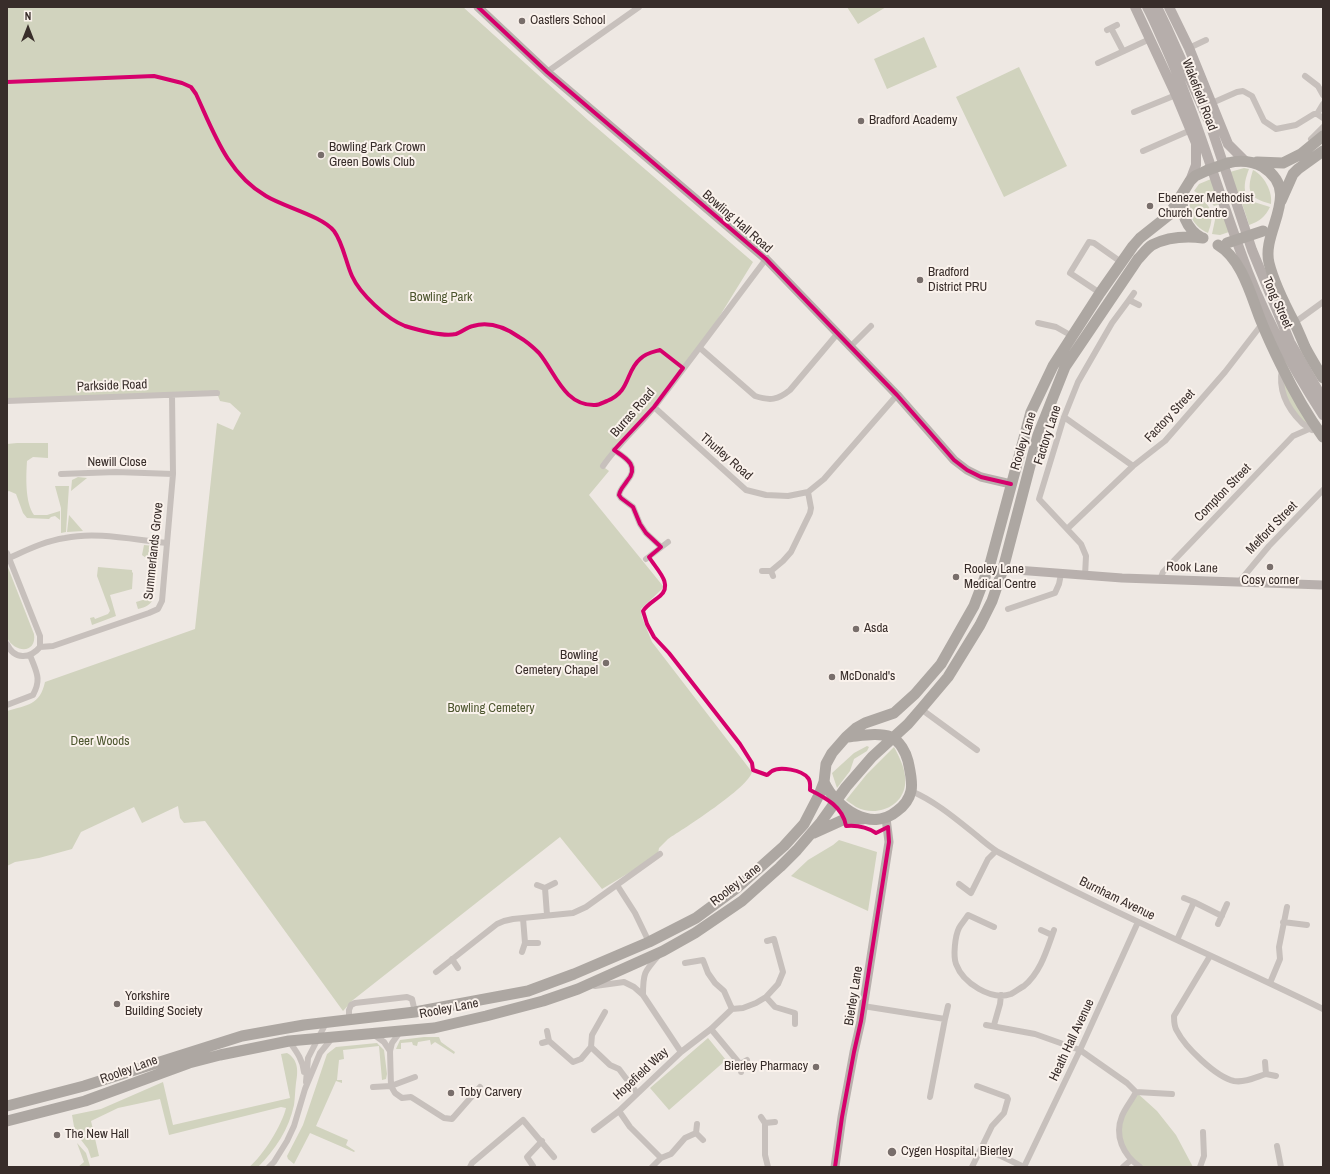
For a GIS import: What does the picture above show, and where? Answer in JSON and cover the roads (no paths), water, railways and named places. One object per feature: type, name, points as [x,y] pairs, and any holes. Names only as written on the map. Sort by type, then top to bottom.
[{"type":"highway","points":[[1276,220],[1262,230],[1222,244],[1194,234],[1185,220],[1182,207],[1183,192],[1195,176],[1208,170],[1235,161],[1283,163],[1301,154],[1323,136]]},
{"type":"highway","points":[[1323,150],[1293,174],[1280,202],[1269,246],[1268,261],[1285,305],[1305,348],[1323,378]]},
{"type":"highway","points":[[1247,161],[1261,166],[1272,174],[1279,187],[1280,202]]},
{"type":"highway","name":"Rooley Lane","points":[[7,1106],[84,1086],[219,1042],[242,1036],[304,1025],[414,1012],[528,991],[574,974],[649,942],[696,918],[738,886],[784,846],[804,824],[816,803],[824,782],[826,764],[832,753],[846,737],[856,728],[865,723],[894,713],[915,694],[941,664],[974,606],[982,588],[990,564],[1031,412],[1053,366],[1121,262],[1140,238],[1169,215],[1183,192]]},
{"type":"highway","name":"Rooley Lane","points":[[7,1121],[85,1101],[189,1064],[228,1054],[289,1041],[434,1028],[543,1001],[578,989],[663,951],[695,933],[742,901],[780,867],[810,835],[836,800],[872,757],[921,709],[948,677],[980,625],[992,601],[1003,569],[1038,435],[1065,367],[1134,264],[1151,246],[1173,238],[1203,238]]},
{"type":"highway","points":[[1222,244],[1224,249],[1238,267],[1282,367],[1322,435]]},
{"type":"highway","points":[[810,835],[824,827],[845,819],[872,820],[886,818],[903,806],[911,791],[911,775],[907,758],[904,750],[893,738],[873,735],[846,737]]},
{"type":"highway","points":[[872,757],[876,745],[873,735]]},
{"type":"highway","points":[[824,782],[827,789],[836,800],[849,810],[865,819]]},
{"type":"main road","points":[[1135,7],[1176,95],[1196,143],[1196,165],[1190,181]]},
{"type":"main road","name":"Wakefield Road","points":[[1147,7],[1174,66],[1199,128],[1221,195]]},
{"type":"main road","name":"Wakefield Road","points":[[1156,7],[1172,37],[1210,124],[1234,192]]},
{"type":"main road","points":[[1169,7],[1189,48],[1228,144],[1247,161]]},
{"type":"main road","name":"Tong Street","points":[[1234,192],[1252,250],[1290,342],[1323,399]]},
{"type":"main road","name":"Tong Street","points":[[1221,195],[1263,310],[1302,383],[1323,415]]},
{"type":"street","name":"Bowling Hall Road","points":[[478,7],[547,72],[766,259],[897,395],[954,460],[967,470],[981,477],[1011,484]]},
{"type":"street","points":[[547,72],[639,7]]},
{"type":"street","points":[[1117,25],[1109,29],[1122,51]]},
{"type":"street","points":[[1098,63],[1150,39]]},
{"type":"street","points":[[1189,48],[1206,40]]},
{"type":"street","points":[[1305,76],[1318,86],[1323,95]]},
{"type":"street","points":[[1212,103],[1237,92],[1243,91],[1252,96],[1261,118],[1268,125],[1276,129],[1296,125],[1311,115],[1320,116],[1323,104]]},
{"type":"street","points":[[1134,112],[1176,95]]},
{"type":"street","points":[[1301,154],[1301,147],[1323,127]]},
{"type":"street","points":[[1143,151],[1191,130]]},
{"type":"street","points":[[1100,293],[1070,273],[1089,242],[1121,262]]},
{"type":"street","name":"Burras Road","points":[[603,466],[614,450],[654,407],[766,259]]},
{"type":"street","name":"Factory Lane","points":[[1085,576],[1086,556],[1081,544],[1039,499],[1064,417],[1078,382],[1112,323],[1134,293]]},
{"type":"street","points":[[1129,300],[1138,305]]},
{"type":"street","points":[[1294,323],[1323,303]]},
{"type":"street","points":[[1038,323],[1056,327],[1072,336]]},
{"type":"street","name":"Factory Street","points":[[1067,529],[1133,466],[1165,441],[1225,372],[1262,324]]},
{"type":"street","points":[[851,346],[870,326]]},
{"type":"street","points":[[700,348],[755,396],[764,399],[773,399],[782,396],[790,390],[838,333]]},
{"type":"street","points":[[1282,367],[1280,378],[1284,398],[1294,415],[1309,429],[1322,435]]},
{"type":"street","name":"Parkside Road","points":[[7,401],[217,393]]},
{"type":"street","name":"Summerlands Grove","points":[[40,647],[53,646],[158,609],[162,601],[173,474],[172,395]]},
{"type":"street","name":"Thurley Road","points":[[654,407],[746,490],[766,495],[798,495],[808,492],[824,480],[897,395]]},
{"type":"street","points":[[1064,417],[1133,466]]},
{"type":"street","name":"Compton Street","points":[[1160,580],[1163,572],[1293,436],[1309,429]]},
{"type":"street","name":"Burras Road","points":[[614,450],[627,458],[632,468],[630,478],[620,490],[619,495],[633,507],[640,524],[646,533],[661,547]]},
{"type":"street","name":"Newill Close","points":[[61,474],[116,472],[173,474]]},
{"type":"street","name":"Melford Street","points":[[1239,582],[1243,575],[1269,546],[1323,490]]},
{"type":"street","points":[[762,571],[772,574],[791,552],[810,514],[811,508],[808,492]]},
{"type":"street","points":[[7,644],[10,650],[19,655],[30,655],[36,652],[40,647],[40,636],[8,556],[64,538],[88,535],[166,543]]},
{"type":"street","points":[[646,560],[668,542]]},
{"type":"street","name":"Rook Lane","points":[[1003,569],[1085,576],[1160,580],[1323,585]]},
{"type":"street","points":[[1008,609],[1055,593],[1061,574]]},
{"type":"street","points":[[7,705],[21,701],[33,695],[38,685],[37,673],[30,655]]},
{"type":"street","points":[[921,709],[976,750]]},
{"type":"street","name":"Burnham Avenue","points":[[911,791],[920,795],[949,814],[996,850],[1138,922],[1323,1009]]},
{"type":"street","name":"Bierley Lane","points":[[835,1167],[843,1113],[863,1006],[889,842],[886,818]]},
{"type":"street","points":[[959,884],[971,893],[988,859],[996,850]]},
{"type":"street","points":[[436,972],[497,924],[504,921],[523,918],[573,913],[586,907],[660,854]]},
{"type":"street","points":[[536,885],[545,888],[554,883]]},
{"type":"street","points":[[617,885],[649,942]]},
{"type":"street","points":[[545,888],[547,915]]},
{"type":"street","points":[[1184,898],[1222,916]]},
{"type":"street","points":[[1177,940],[1194,902]]},
{"type":"street","points":[[1218,924],[1227,904]]},
{"type":"street","points":[[1270,983],[1280,959],[1279,947],[1287,908]]},
{"type":"street","points":[[994,927],[968,913],[959,929],[955,947],[955,964],[965,979],[981,991],[1001,995],[1011,994],[1025,985],[1040,967],[1053,932],[1041,930]]},
{"type":"street","points":[[522,952],[525,943],[523,918]]},
{"type":"street","name":"Heath Hall Avenue","points":[[1024,1167],[1080,1050],[1138,922]]},
{"type":"street","points":[[1283,922],[1307,925]]},
{"type":"street","points":[[681,1052],[711,1029],[732,1009],[743,1008],[766,997],[778,984],[783,972],[770,940],[780,937]]},
{"type":"street","points":[[525,943],[538,943]]},
{"type":"street","points":[[643,995],[643,978],[648,967],[663,951]]},
{"type":"street","points":[[1210,956],[1174,1016],[1176,1030],[1191,1050],[1220,1076],[1234,1081],[1245,1081],[1266,1074],[1276,1076]]},
{"type":"street","points":[[452,959],[458,968]]},
{"type":"street","points":[[685,963],[702,960],[715,983],[724,991],[732,1009]]},
{"type":"street","name":"Hopefield Way","points":[[578,989],[608,983],[624,982],[634,987],[643,995],[681,1052],[619,1111],[594,1130]]},
{"type":"street","points":[[994,1025],[1001,995]]},
{"type":"street","points":[[349,1020],[350,1005],[392,998],[407,997],[412,999],[414,1012]]},
{"type":"street","points":[[766,997],[775,1006],[795,1013],[795,1024]]},
{"type":"street","points":[[863,1006],[945,1019]]},
{"type":"street","points":[[930,1098],[948,1006]]},
{"type":"street","points":[[547,1031],[545,1042],[573,1062],[581,1059],[591,1047],[592,1035],[605,1012]]},
{"type":"street","points":[[305,1089],[308,1058],[326,1023]]},
{"type":"street","points":[[986,1025],[994,1025],[1035,1034],[1080,1050],[1128,1083],[1136,1092],[1172,1094]]},
{"type":"street","points":[[711,1029],[740,1064],[741,1072]]},
{"type":"street","points":[[401,1031],[392,1043],[390,1051],[391,1086],[395,1093],[402,1098],[411,1097],[444,1118],[452,1119],[480,1087]]},
{"type":"street","points":[[372,1034],[384,1042],[390,1051]]},
{"type":"street","points":[[269,1167],[287,1142],[294,1126],[305,1089],[320,1052],[333,1037]]},
{"type":"street","points":[[289,1041],[299,1055],[304,1066],[305,1089]]},
{"type":"street","points":[[591,1047],[610,1065],[619,1069],[637,1093]]},
{"type":"street","points":[[740,1064],[747,1060]]},
{"type":"street","points":[[1265,1062],[1266,1074]]},
{"type":"street","points":[[373,1087],[391,1086],[415,1077]]},
{"type":"street","points":[[972,1167],[992,1126],[1004,1113],[1008,1099],[1007,1097],[977,1086]]},
{"type":"street","points":[[1136,1092],[1122,1116],[1119,1133],[1124,1150],[1131,1160],[1140,1167]]},
{"type":"street","name":"Hopefield Way","points":[[619,1111],[630,1127],[662,1158]]},
{"type":"street","points":[[470,1167],[472,1163],[523,1120],[554,1157]]},
{"type":"street","points":[[768,1167],[765,1155],[763,1120],[775,1122]]},
{"type":"street","points":[[696,1133],[697,1124]]},
{"type":"street","points":[[1200,1167],[1204,1156],[1203,1132]]},
{"type":"street","points":[[652,1167],[662,1158],[671,1154],[685,1138],[696,1133]]},
{"type":"street","points":[[696,1133],[704,1140]]},
{"type":"street","points":[[533,1166],[527,1157],[542,1141]]},
{"type":"street","points":[[1277,1146],[1281,1167]]},
{"type":"street","points":[[982,1147],[1024,1167]]},
{"type":"street","points":[[1123,1167],[1131,1160]]},
{"type":"street","points":[[274,1162],[280,1167]]},
{"type":"place","name":"Oastlers School","points":[[522,21]]},
{"type":"place","name":"Bradford Academy","points":[[861,121]]},
{"type":"place","name":"Bowling Park Crown Green Bowls Club","points":[[321,155]]},
{"type":"place","name":"Ebenezer Methodist Church Centre","points":[[1150,206]]},
{"type":"place","name":"Bradford District PRU","points":[[920,280]]},
{"type":"place","name":"Cosy corner","points":[[1270,567]]},
{"type":"place","name":"Rooley Lane Medical Centre","points":[[956,577]]},
{"type":"place","name":"Asda","points":[[856,629]]},
{"type":"place","name":"Bowling Cemetery Chapel","points":[[606,663]]},
{"type":"place","name":"McDonald's","points":[[832,677]]},
{"type":"place","name":"Yorkshire Building Society","points":[[117,1004]]},
{"type":"place","name":"Bierley Pharmacy","points":[[816,1067]]},
{"type":"place","name":"Toby Carvery","points":[[451,1093]]},
{"type":"place","name":"The New Hall","points":[[57,1135]]},
{"type":"place","name":"Cygen Hospital, Bierley","points":[[892,1152]]},
{"type":"park label","name":"Bowling Park","points":[[441,298]]},
{"type":"park label","name":"Bowling Cemetery","points":[[491,709]]},
{"type":"park label","name":"Deer Woods","points":[[100,742]]}]
